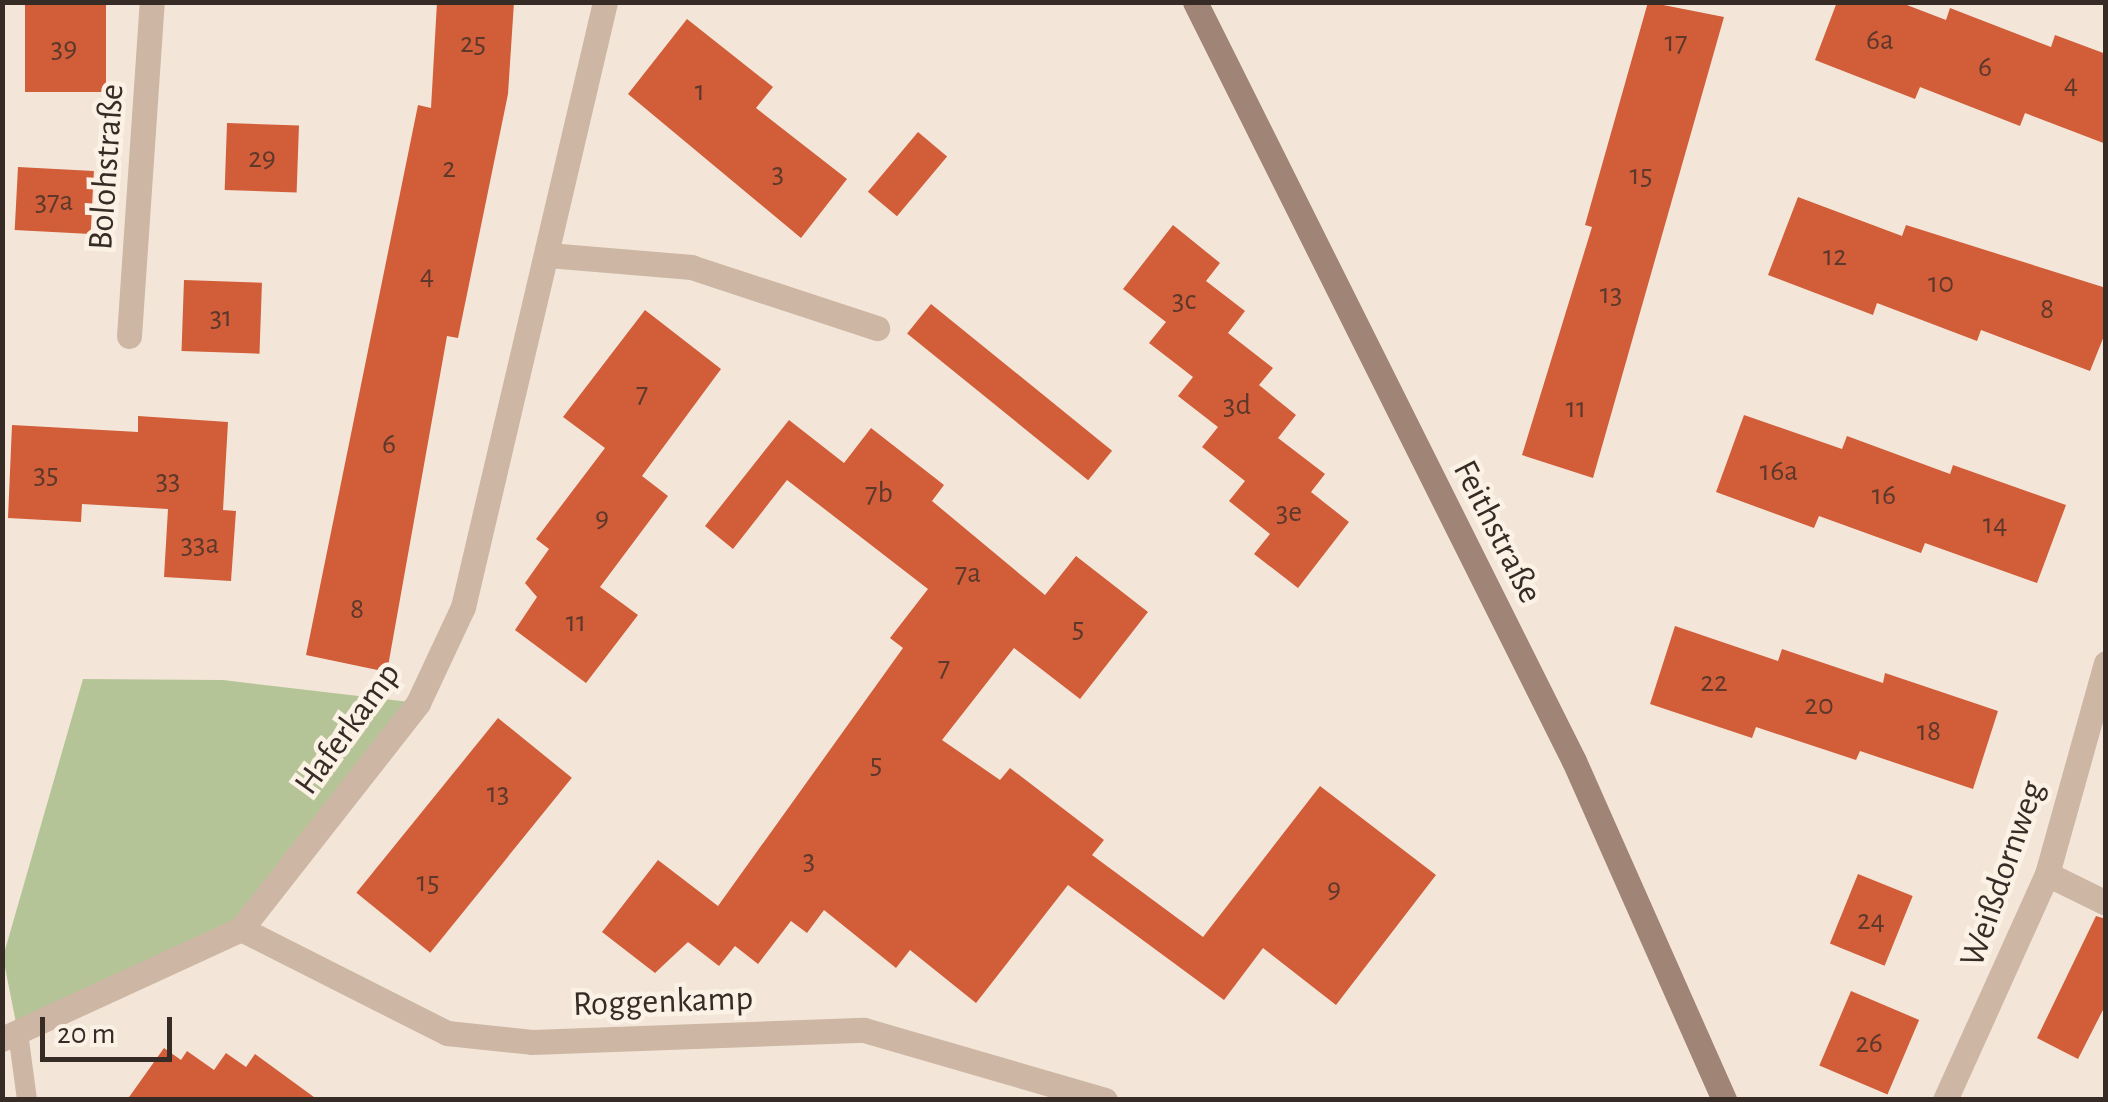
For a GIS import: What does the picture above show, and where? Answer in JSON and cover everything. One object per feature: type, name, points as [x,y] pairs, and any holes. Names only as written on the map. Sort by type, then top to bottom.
[{"type":"main road","name":"Feithstraße","points":[[1195,2],[1574,761],[1724,1100]]},
{"type":"street","name":"Bolohstraße","points":[[129,336],[152,2]]},
{"type":"street","name":"Haferkamp","points":[[10,1036],[241,928],[418,703],[456,623],[548,254],[605,2]]},
{"type":"street","points":[[548,254],[691,267],[877,328]]},
{"type":"street","name":"Weißdornweg","points":[[1945,1100],[2047,874],[2106,663]]},
{"type":"street","points":[[2047,874],[2106,903]]},
{"type":"street","name":"Roggenkamp","points":[[241,928],[446,1033],[532,1042],[864,1030],[1105,1100]]},
{"type":"lane","name":"Haferkamp","points":[[10,1036],[27,1100]]},
{"type":"green space","points":[[83,679],[223,680],[418,703],[241,929],[18,1033],[3,957]]},
{"type":"building","points":[[25,2],[106,2],[106,92],[25,92]]},
{"type":"building","points":[[437,2],[514,2],[508,94],[458,338],[447,336],[387,672],[306,655],[418,105],[431,108]]},
{"type":"building","points":[[1648,2],[1724,17],[1593,478],[1522,455],[1592,227],[1585,225]]},
{"type":"building","points":[[1837,2],[1899,2],[1946,20],[1950,8],[2051,47],[2055,35],[2106,54],[2106,144],[2025,113],[2020,126],[1920,87],[1915,99],[1815,60]]},
{"type":"building","points":[[687,19],[773,87],[756,108],[847,179],[801,238],[628,94]]},
{"type":"building","points":[[227,123],[299,126],[297,192],[225,190]]},
{"type":"building","points":[[918,132],[947,156],[897,216],[868,192]]},
{"type":"building","points":[[18,167],[94,171],[91,234],[15,230]]},
{"type":"building","points":[[1798,197],[1902,236],[1906,225],[2106,288],[2106,331],[2090,371],[1981,330],[1977,341],[1877,303],[1873,315],[1768,275]]},
{"type":"building","points":[[1173,225],[1220,263],[1206,281],[1245,311],[1228,333],[1273,368],[1259,385],[1296,415],[1278,438],[1325,474],[1311,492],[1349,522],[1298,588],[1254,554],[1270,534],[1229,501],[1245,481],[1202,447],[1218,427],[1178,396],[1193,377],[1149,343],[1166,322],[1123,289]]},
{"type":"building","points":[[184,280],[262,283],[259,354],[182,351]]},
{"type":"building","points":[[931,304],[1112,451],[1088,480],[907,334]]},
{"type":"building","points":[[645,310],[721,369],[642,476],[668,496],[600,587],[638,615],[586,683],[515,630],[537,597],[525,583],[549,549],[536,539],[605,448],[563,417]]},
{"type":"building","points":[[1744,415],[1842,449],[1847,436],[1950,474],[1953,465],[2066,505],[2037,583],[1925,543],[1921,553],[1819,516],[1814,528],[1716,492]]},
{"type":"building","points":[[138,416],[228,422],[223,510],[236,511],[231,581],[164,577],[168,509],[82,504],[81,522],[8,518],[12,425],[138,432]]},
{"type":"building","points":[[789,420],[844,463],[871,428],[944,485],[932,501],[1045,595],[1076,556],[1148,612],[1080,699],[1014,648],[942,740],[1000,780],[1010,768],[1104,840],[1092,855],[1203,937],[1320,786],[1436,875],[1336,1005],[1263,948],[1224,1000],[1068,885],[976,1003],[910,950],[896,968],[824,910],[807,933],[791,921],[758,964],[735,946],[719,966],[688,942],[655,973],[602,932],[658,860],[718,906],[903,648],[890,638],[928,589],[787,480],[733,549],[705,526]]},
{"type":"building","points":[[1675,626],[1778,661],[1782,649],[1883,683],[1885,673],[1998,711],[1973,789],[1860,751],[1856,760],[1756,727],[1752,738],[1650,704]]},
{"type":"building","points":[[498,718],[572,778],[430,953],[356,893]]},
{"type":"building","points":[[1858,874],[1913,896],[1885,966],[1830,944]]},
{"type":"building","points":[[2096,916],[2106,919],[2106,1004],[2078,1059],[2037,1038]]},
{"type":"building","points":[[1851,991],[1919,1020],[1887,1094],[1819,1066]]},
{"type":"building","points":[[164,1048],[181,1060],[187,1051],[214,1070],[226,1053],[246,1067],[255,1054],[318,1100],[127,1100]]}]
